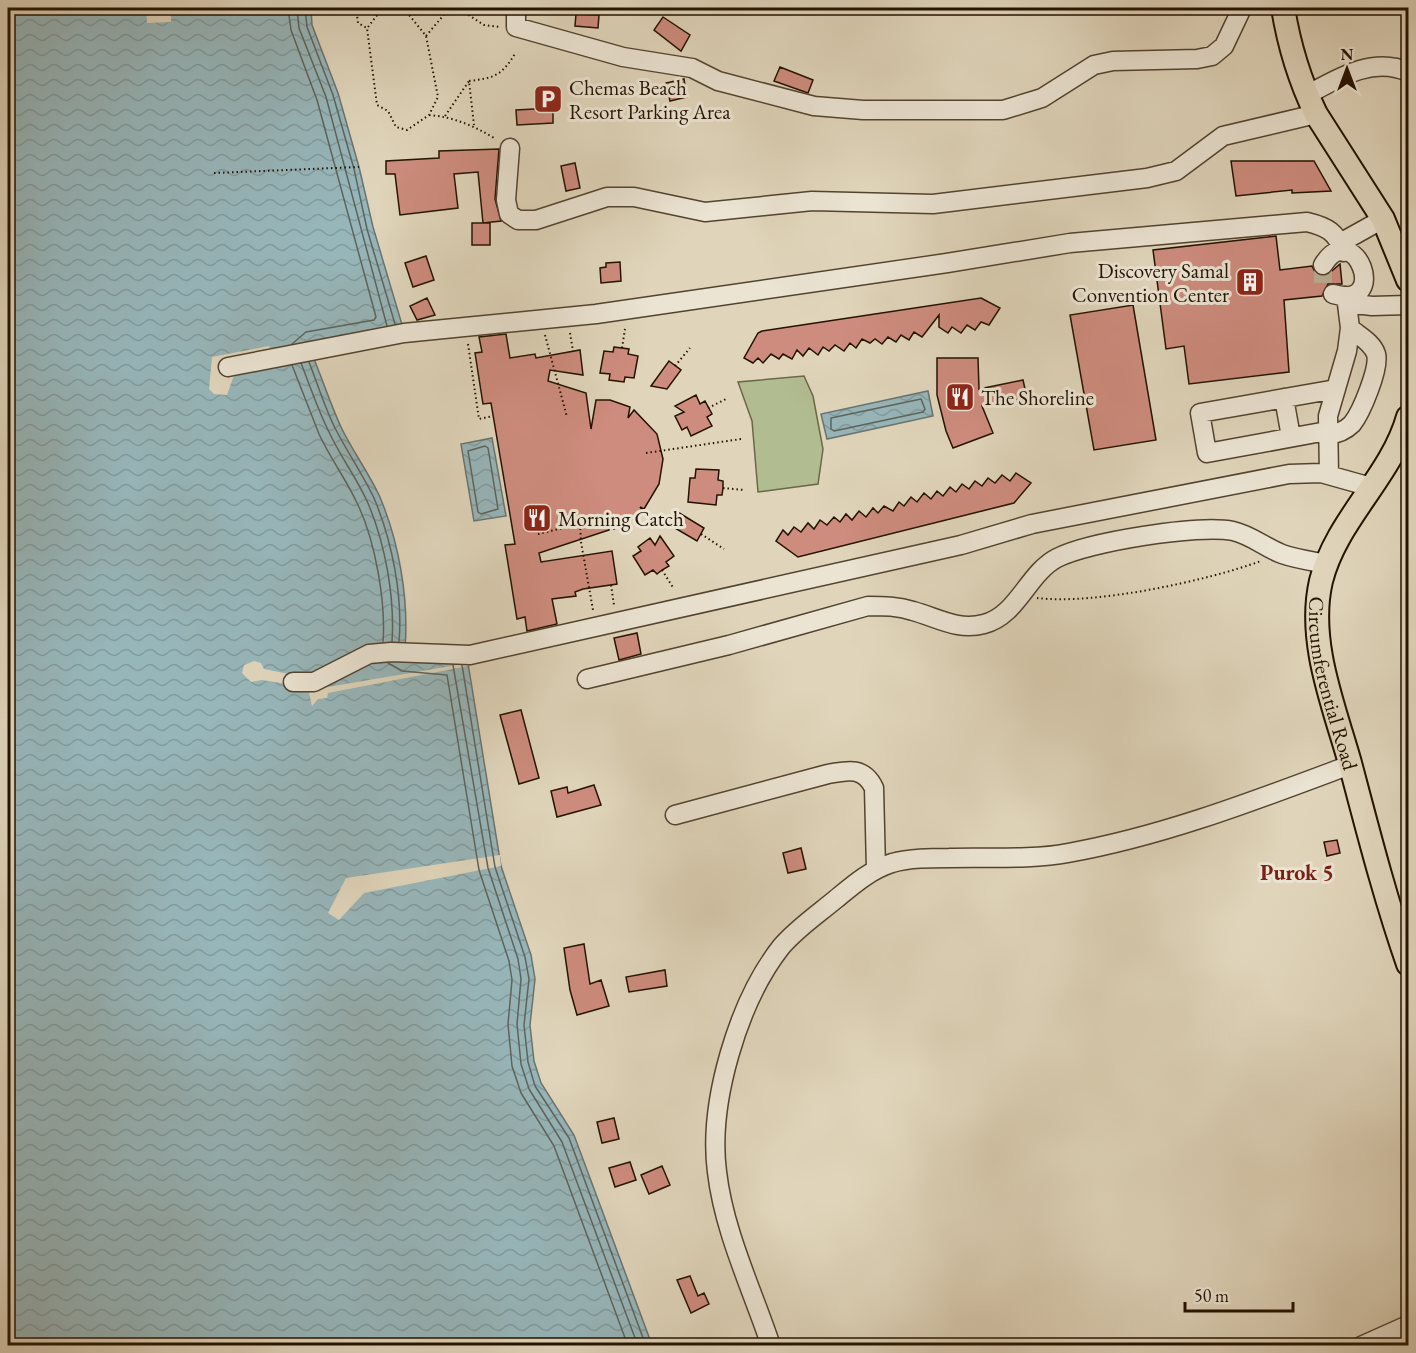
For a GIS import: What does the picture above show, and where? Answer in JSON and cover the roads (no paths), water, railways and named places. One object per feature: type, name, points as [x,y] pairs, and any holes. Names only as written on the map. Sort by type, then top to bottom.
[{"type":"main road","points":[[1283,8],[1294,65],[1311,104],[1383,219],[1408,280]]},
{"type":"main road","name":"Circumferential Road","points":[[1408,417],[1371,488],[1348,522],[1327,564],[1322,581],[1317,620],[1325,673],[1380,880],[1408,964]]},
{"type":"street","points":[[516,8],[516,27],[623,57],[692,68],[718,81],[814,106],[863,110],[1003,110],[1042,98],[1094,65],[1113,61],[1197,59],[1212,56],[1224,46],[1242,8]]},
{"type":"street","points":[[510,148],[506,200],[509,214],[518,220],[536,220],[607,197],[634,197],[705,212],[812,201],[933,204],[1147,178],[1176,171],[1224,136],[1311,104],[1359,70],[1390,66],[1408,72]]},
{"type":"street","points":[[1323,265],[1331,255],[1383,219]]},
{"type":"street","points":[[228,367],[404,333],[607,313],[1070,243],[1308,222],[1326,227],[1337,236],[1342,247],[1359,260],[1365,275],[1358,290],[1342,298]]},
{"type":"street","points":[[1342,298],[1372,306],[1408,305]]},
{"type":"street","points":[[1329,475],[1327,433],[1347,351],[1350,328],[1342,298]]},
{"type":"street","points":[[1336,389],[1200,413],[1207,453],[1291,437],[1338,434],[1352,424],[1359,414],[1377,364],[1372,347],[1350,328]]},
{"type":"street","points":[[1284,398],[1291,437]]},
{"type":"street","points":[[293,682],[314,682],[369,654],[391,652],[470,655],[961,545],[1032,524],[1289,474],[1306,472],[1329,475],[1371,488]]},
{"type":"street","points":[[587,679],[729,645],[868,606],[890,606],[914,610],[964,627],[986,624],[1020,596],[1034,576],[1057,558],[1094,546],[1180,532],[1232,531],[1282,554],[1327,564]]},
{"type":"street","points":[[771,1346],[735,1246],[721,1197],[715,1145],[719,1093],[745,1013],[767,967],[783,945],[810,920],[876,868],[896,862],[920,859],[1066,854],[1171,827],[1350,765]]},
{"type":"street","points":[[675,815],[828,774],[850,770],[862,772],[869,778],[874,788],[876,868]]},
{"type":"street","points":[[1360,1346],[1408,1325]]},
{"type":"water","points":[[8,8],[311,8],[312,25],[338,93],[373,227],[403,328],[312,354],[341,427],[379,495],[392,531],[404,590],[405,649],[466,651],[501,866],[531,955],[535,979],[530,1025],[534,1061],[541,1083],[574,1135],[652,1345],[8,1345]]},
{"type":"water","points":[[928,391],[933,416],[827,439],[821,414]]},
{"type":"water","points":[[492,438],[506,516],[474,521],[461,444]]},
{"type":"tunnel","points":[[1323,265],[1323,283],[1333,294]]},
{"type":"place","name":"Chemas Beach Resort Parking Area","points":[[548,99]]},
{"type":"place","name":"Discovery Samal Convention Center","points":[[1250,282]]},
{"type":"place","name":"The Shoreline","points":[[960,397]]},
{"type":"place","name":"Morning Catch","points":[[537,518]]},
{"type":"district","name":"Purok 5","points":[[1297,872]]}]
